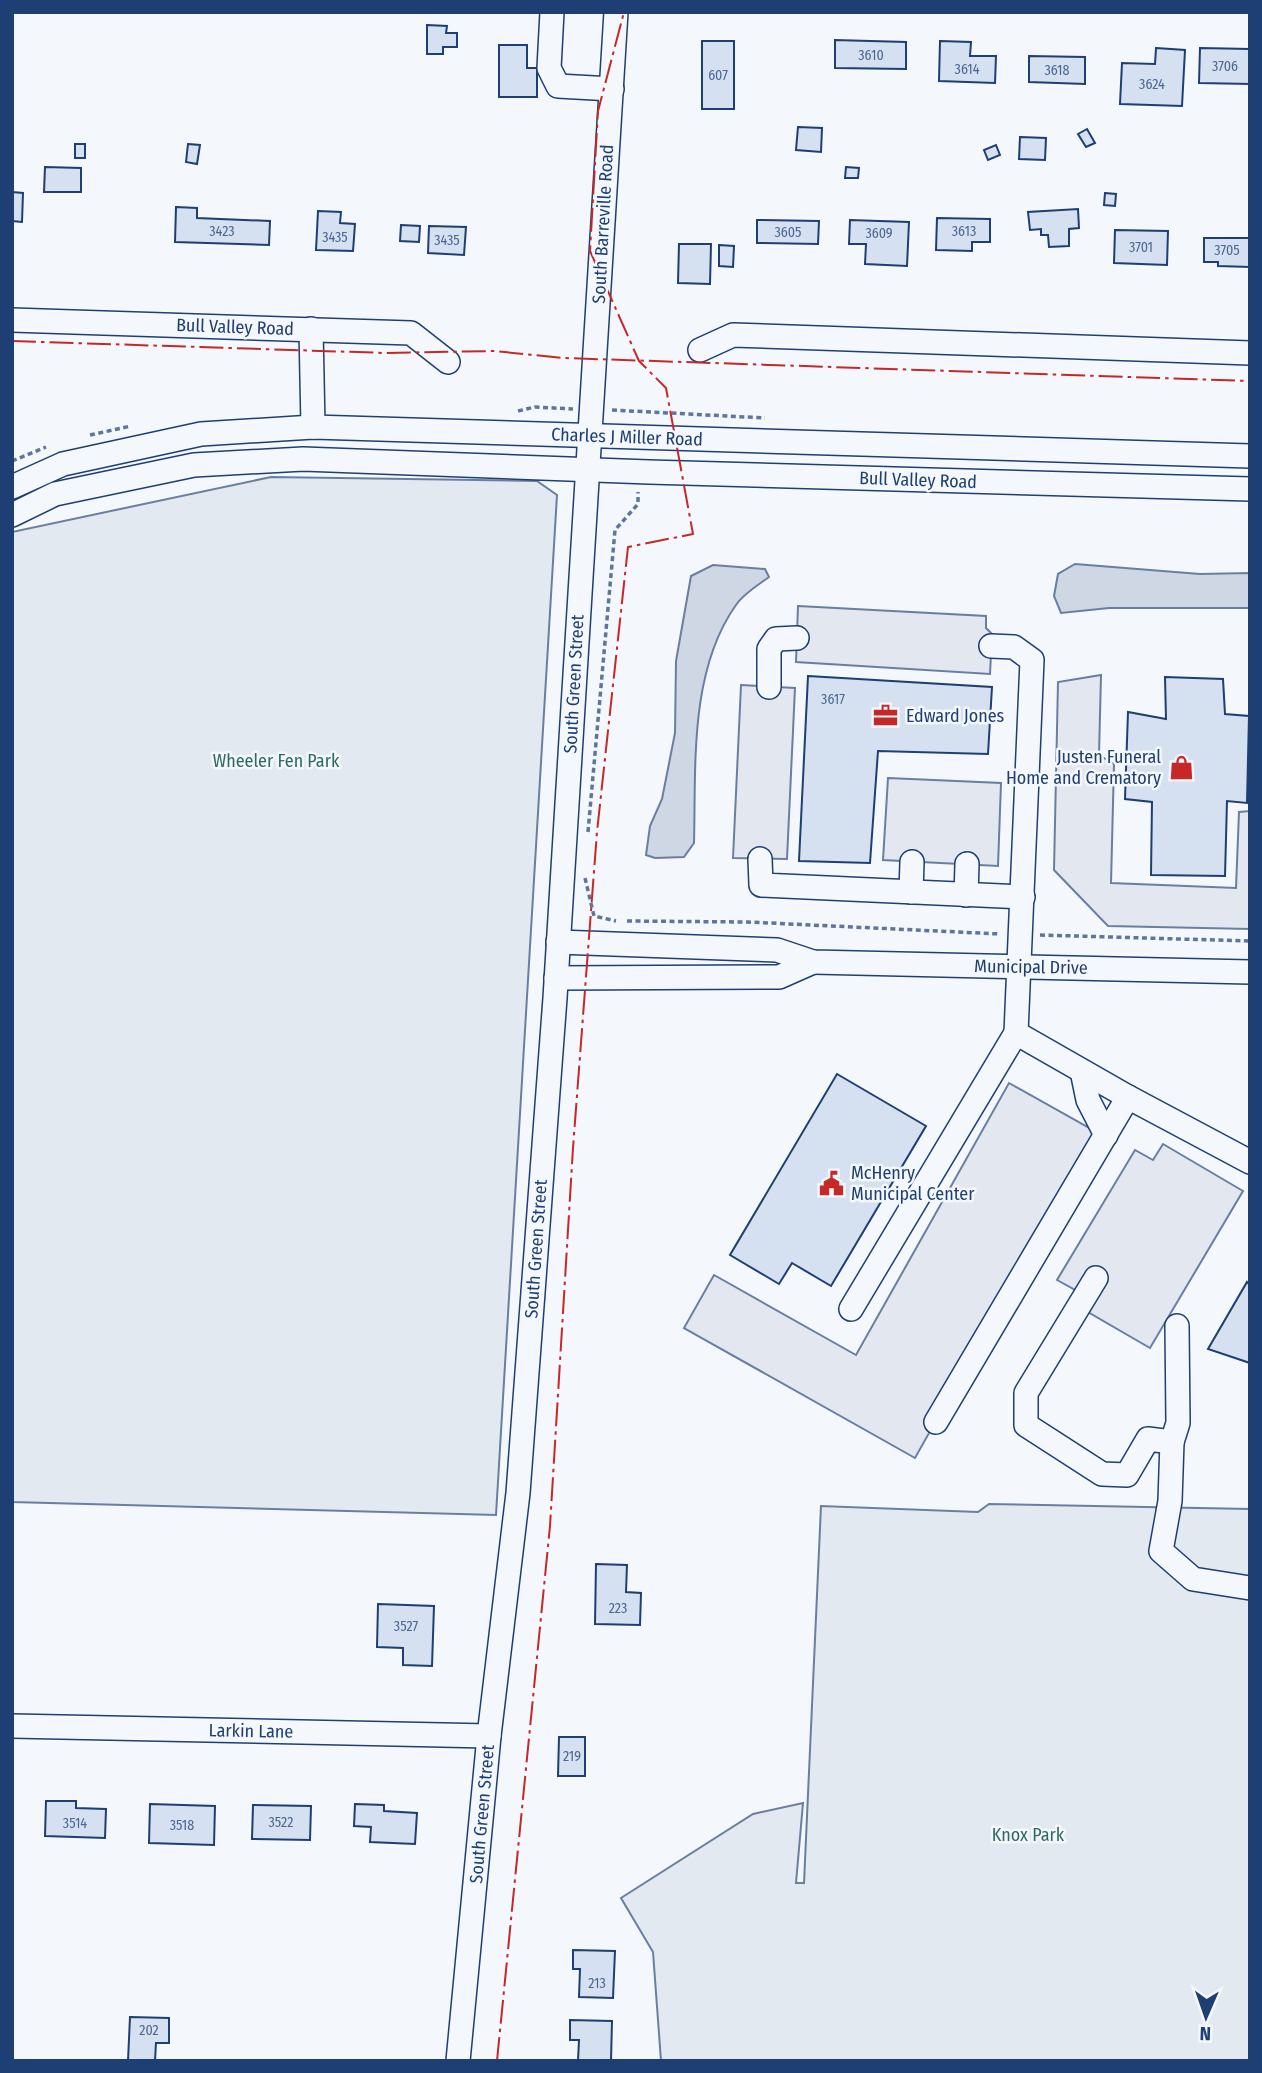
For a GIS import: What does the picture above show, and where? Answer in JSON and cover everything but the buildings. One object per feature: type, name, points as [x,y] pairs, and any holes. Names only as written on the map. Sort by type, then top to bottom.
[{"type":"street","points":[[552,12],[549,68],[558,86],[611,89]]},
{"type":"street","name":"South Barreville Road","points":[[588,436],[616,12]]},
{"type":"street","name":"Bull Valley Road","points":[[12,320],[411,333],[448,362]]},
{"type":"street","points":[[311,330],[313,427]]},
{"type":"street","points":[[700,350],[733,335],[1250,353]]},
{"type":"street","name":"Charles J Miller Road","points":[[12,487],[63,464],[201,434],[313,427],[1250,456]]},
{"type":"street","name":"South Green Street","points":[[458,2061],[489,1736],[518,1493],[558,942],[588,436]]},
{"type":"street","name":"Charles J Miller Road","points":[[12,515],[55,494],[194,465],[303,458],[587,469]]},
{"type":"street","name":"Bull Valley Road","points":[[587,469],[1250,489]]},
{"type":"street","points":[[769,687],[769,649],[776,639],[797,638]]},
{"type":"street","points":[[851,1309],[1016,1033],[1021,966],[1032,660],[1014,647],[992,646]]},
{"type":"street","points":[[760,859],[761,885],[1023,897]]},
{"type":"street","points":[[911,892],[912,862]]},
{"type":"street","points":[[966,895],[967,864]]},
{"type":"street","name":"Municipal Drive","points":[[558,942],[776,950],[813,962],[1250,972]]},
{"type":"street","name":"Municipal Drive","points":[[555,978],[779,977],[813,962]]},
{"type":"street","points":[[1016,1033],[1250,1162]]},
{"type":"street","points":[[1082,1071],[1088,1100],[1106,1136]]},
{"type":"street","points":[[936,1423],[1128,1097]]},
{"type":"street","points":[[1096,1278],[1026,1393],[1026,1425],[1102,1474],[1127,1475],[1149,1439],[1172,1442]]},
{"type":"street","points":[[1177,1326],[1178,1423],[1172,1442],[1170,1501],[1161,1551],[1194,1579],[1250,1588]]},
{"type":"street","name":"Larkin Lane","points":[[12,1726],[489,1736]]},
{"type":"path","points":[[638,437],[640,410]]},
{"type":"path","points":[[588,834],[615,530],[638,504],[638,471]]},
{"type":"path","points":[[584,875],[594,916],[614,921],[748,922],[1022,935],[1250,941]]},
{"type":"green space","name":"Wheeler Fen Park","points":[[271,477],[537,481],[557,495],[496,1515],[12,1502],[12,532]]},
{"type":"green space","name":"Knox Park","points":[[989,1504],[1250,1509],[1250,2061],[661,2061],[653,1952],[621,1898],[753,1814],[803,1803],[796,1883],[804,1883],[821,1506],[978,1512]]},
{"type":"shaded area","points":[[1075,564],[1200,574],[1250,573],[1250,608],[1109,608],[1061,613],[1054,596],[1058,574]]},
{"type":"shaded area","points":[[713,565],[765,569],[769,577],[736,605],[721,631],[710,659],[698,720],[694,843],[684,857],[655,858],[646,855],[650,826],[662,799],[675,733],[676,661],[691,576]]},
{"type":"shaded area","points":[[798,606],[986,616],[986,628],[992,634],[990,674],[796,662]]},
{"type":"shaded area","points":[[1101,675],[1099,755],[1114,764],[1111,883],[1236,888],[1239,812],[1250,811],[1250,929],[1108,926],[1054,870],[1058,682]]},
{"type":"shaded area","points":[[741,685],[795,688],[787,859],[733,858]]},
{"type":"shaded area","points":[[888,778],[1001,783],[998,866],[883,860]]},
{"type":"shaded area","points":[[1009,1083],[1098,1133],[915,1458],[684,1328],[714,1275],[856,1355]]},
{"type":"shaded area","points":[[1163,1144],[1243,1191],[1150,1348],[1069,1301],[1075,1290],[1057,1280],[1135,1150],[1153,1160]]},
{"type":"power","points":[[497,2061],[550,1526],[573,1148],[597,832],[628,547],[693,534],[666,388],[639,361],[590,251],[598,111],[624,12]]},
{"type":"power","points":[[12,341],[385,353],[494,351],[564,358],[1250,381]]},
{"type":"place","name":"Edward Jones","points":[[886,716]]},
{"type":"place","name":"Justen Funeral Home and Crematory","points":[[1181,767]]},
{"type":"place","name":"McHenry Municipal Center","points":[[831,1183]]}]
